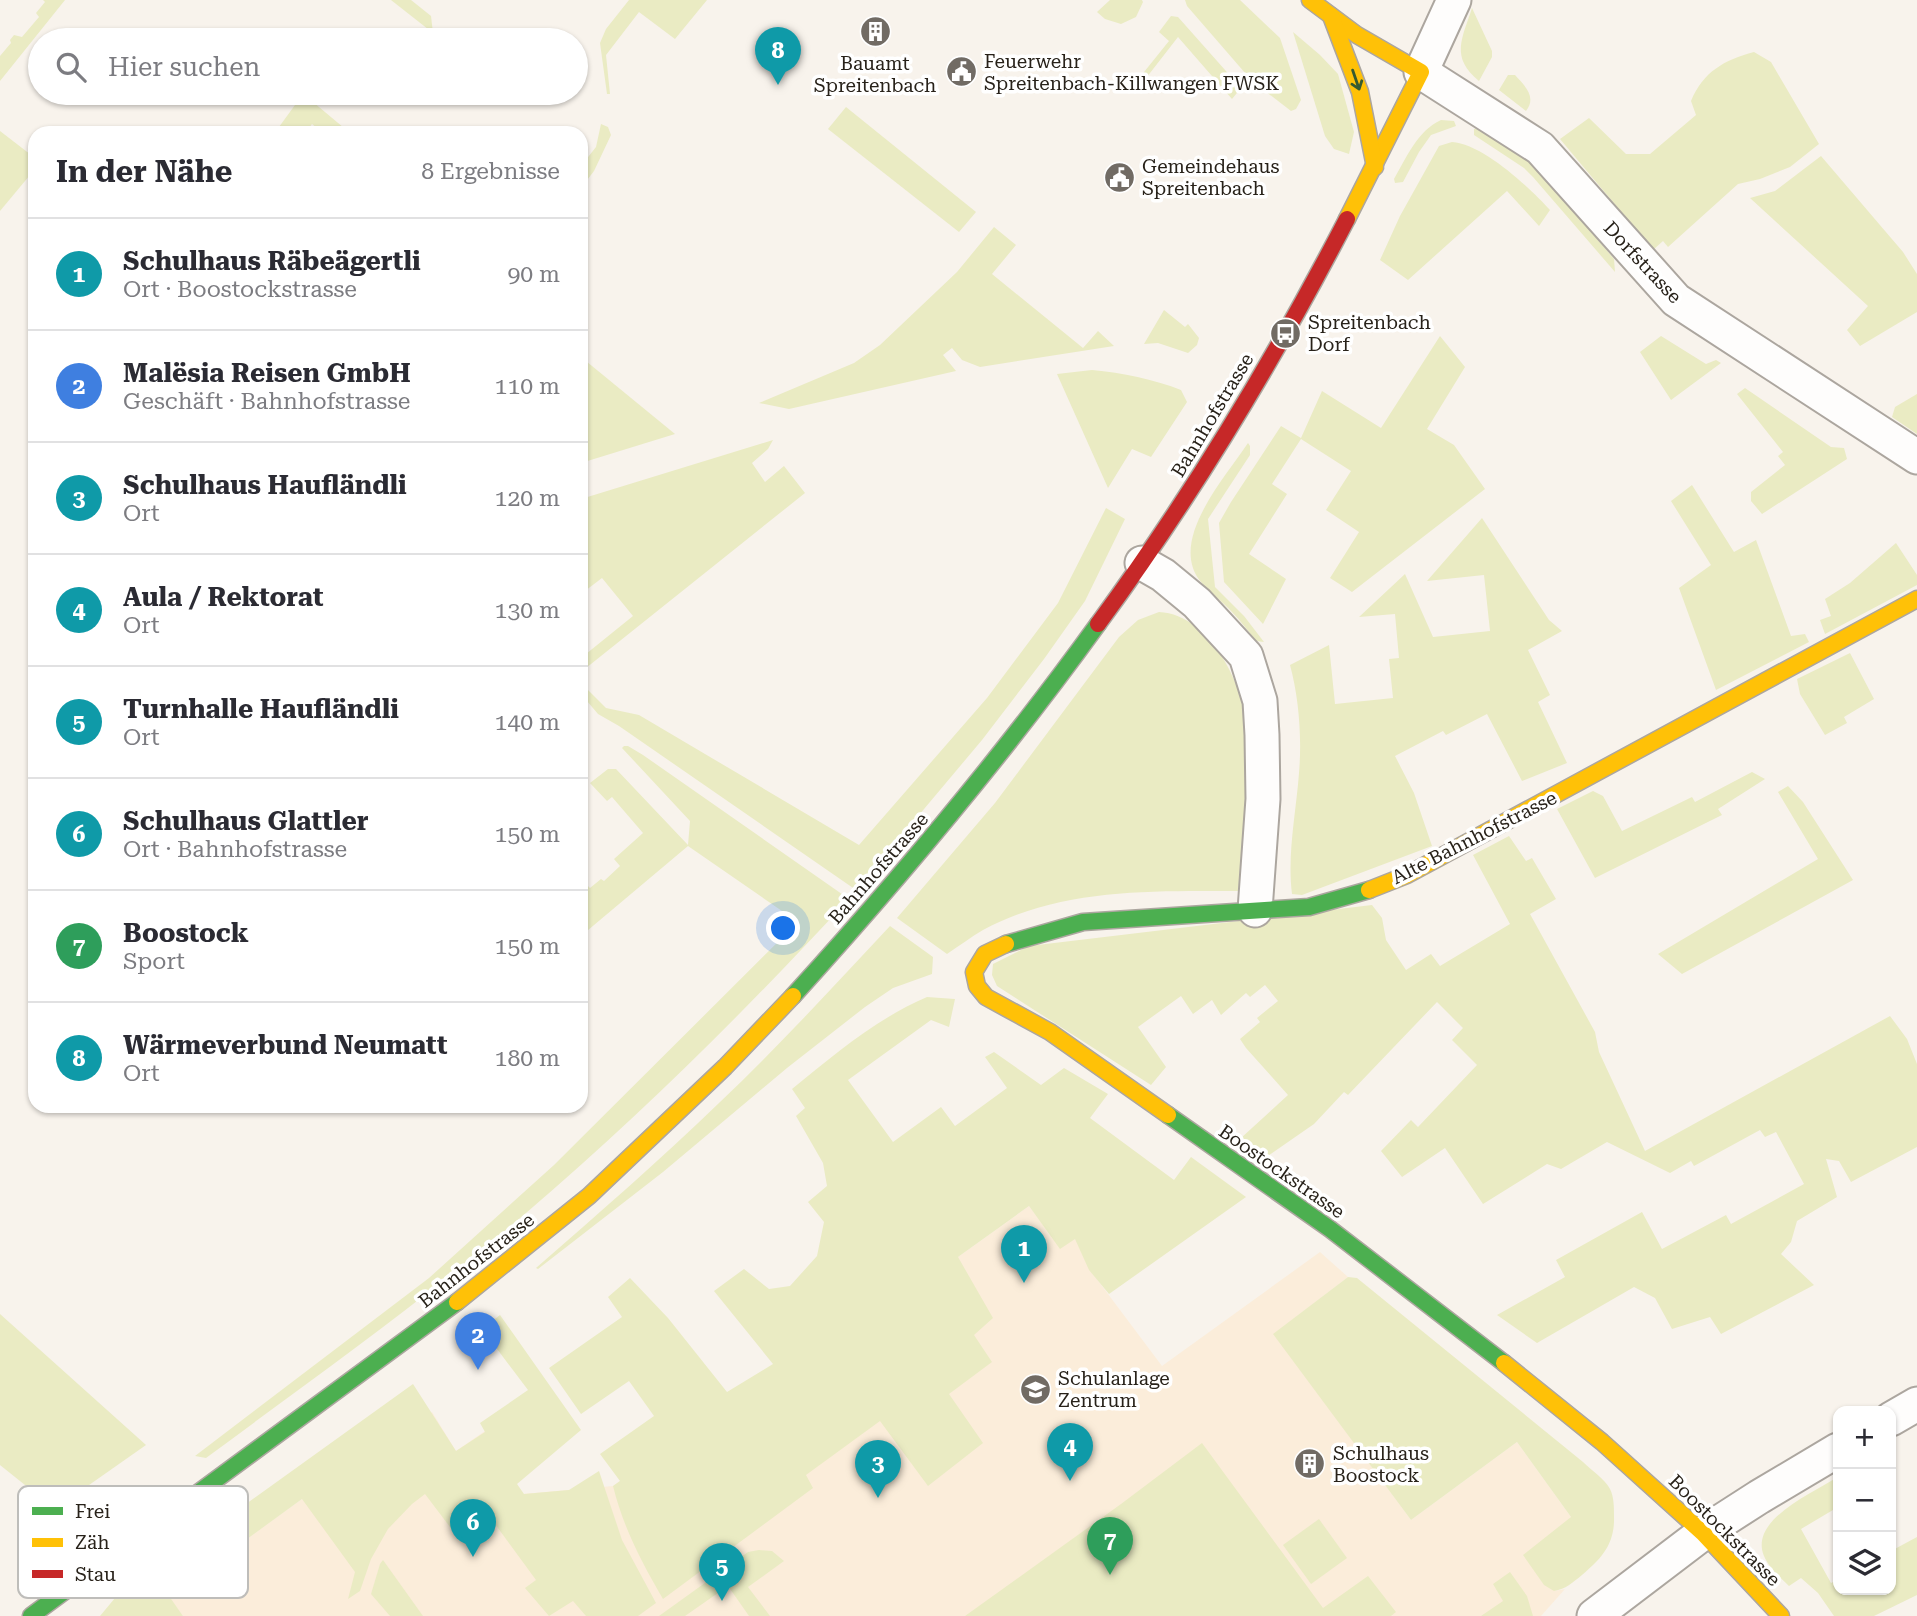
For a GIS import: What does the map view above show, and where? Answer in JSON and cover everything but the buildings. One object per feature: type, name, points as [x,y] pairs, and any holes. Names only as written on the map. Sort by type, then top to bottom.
[{"type":"street","points":[[1310,0],[1420,72],[1454,0]]},
{"type":"street","points":[[1331,16],[1360,92],[1375,167]]},
{"type":"street","name":"Bahnhofstrasse","points":[[209,1486],[377,1363],[586,1199],[692,1099],[805,983],[907,870],[1029,720],[1142,564],[1241,411],[1314,283],[1375,167],[1420,72]]},
{"type":"street","name":"Dorfstrasse","points":[[1420,72],[1540,148],[1676,300],[1917,457]]},
{"type":"street","points":[[1142,564],[1163,575],[1197,603],[1246,656],[1260,701],[1262,735],[1263,799],[1255,910]]},
{"type":"street","name":"Alte Bahnhofstrasse","points":[[1255,910],[1309,907],[1357,894],[1407,875],[1917,599]]},
{"type":"street","name":"Boostockstrasse","points":[[1255,910],[1083,922],[1022,937],[985,954],[974,972],[977,986],[986,997],[1049,1032],[1330,1229],[1545,1395],[1703,1533],[1781,1616]]},
{"type":"street","points":[[1896,1416],[1917,1404]]},
{"type":"street","points":[[1594,1616],[1703,1533],[1833,1453]]},
{"type":"street","name":"Bahnhofstrasse","points":[[32,1616],[57,1598]]},
{"type":"shaded area","name":"Schulanlage Zentrum","points":[[1029,1206],[1060,1248],[1075,1238],[1090,1270],[1162,1366],[1320,1252],[1348,1277],[1274,1334],[1411,1520],[1517,1442],[1571,1517],[1554,1591],[1565,1589],[1541,1616],[183,1616],[170,1598],[248,1598],[248,1538],[432,1412],[456,1451],[485,1431],[523,1494],[613,1486],[673,1443],[958,1257]]},
{"type":"green space","points":[[43,0],[65,0],[43,28],[30,28],[39,17],[36,13],[45,2]]},
{"type":"green space","points":[[391,0],[411,0],[431,16],[432,28],[427,28]]},
{"type":"green space","points":[[629,0],[707,0],[675,39],[639,12],[606,55],[610,94],[607,94],[600,43],[606,29]]},
{"type":"green space","points":[[1110,0],[1143,2],[1136,17],[1121,24],[1105,19],[1097,12]]},
{"type":"green space","points":[[1185,0],[1240,0],[1280,38],[1301,100],[1296,109],[1291,111],[1252,81],[1187,6]]},
{"type":"green space","points":[[1472,8],[1492,51],[1492,57],[1479,81],[1464,64],[1461,56],[1462,38]]},
{"type":"green space","points":[[1171,16],[1178,17],[1241,88],[1232,99],[1178,37],[1136,91],[1121,79],[1126,74],[1136,82],[1169,41],[1159,32]]},
{"type":"green space","points":[[28,30],[28,46],[0,81],[0,56],[14,35],[22,37]]},
{"type":"green space","points":[[1293,32],[1338,74],[1354,132],[1349,154],[1334,149],[1325,136]]},
{"type":"green space","points":[[1754,52],[1771,62],[1819,144],[1790,167],[1738,184],[1668,247],[1663,241],[1653,250],[1560,139],[1589,118],[1626,154],[1650,154],[1696,115],[1691,101],[1708,75],[1724,63]]},
{"type":"green space","points":[[1508,75],[1515,75],[1530,96],[1526,111],[1499,90]]},
{"type":"green space","points":[[295,105],[317,105],[342,126],[312,124],[280,126]]},
{"type":"green space","points":[[846,107],[976,212],[959,232],[828,129]]},
{"type":"green space","points":[[1441,120],[1454,121],[1456,126],[1431,135],[1403,182],[1395,183],[1394,179],[1413,145],[1425,131]]},
{"type":"green space","points":[[601,124],[608,127],[611,135],[588,179],[588,157],[596,147]]},
{"type":"green space","points":[[1478,128],[1507,144],[1539,169],[1614,259],[1615,272],[1524,168],[1474,135],[1474,129]]},
{"type":"green space","points":[[0,131],[28,153],[28,177],[0,211]]},
{"type":"green space","points":[[1452,142],[1491,158],[1550,210],[1539,226],[1507,191],[1408,280],[1380,260],[1400,216],[1439,146]]},
{"type":"green space","points":[[1821,156],[1903,252],[1917,274],[1917,312],[1860,346],[1847,330],[1868,306],[1750,198],[1775,191]]},
{"type":"green space","points":[[994,227],[1016,245],[992,274],[1083,348],[1098,331],[1114,346],[980,367],[962,360],[952,348],[943,355],[956,371],[789,409],[759,403],[854,363],[880,345],[957,272]]},
{"type":"green space","points":[[1164,310],[1185,327],[1188,324],[1199,338],[1197,345],[1188,353],[1158,343],[1144,344]]},
{"type":"green space","points":[[1440,336],[1465,367],[1427,429],[1454,445],[1485,489],[1352,592],[1330,578],[1359,532],[1326,510],[1351,471],[1301,439],[1272,484],[1287,494],[1249,554],[1286,579],[1263,624],[1224,582],[1219,523],[1231,502],[1281,426],[1301,438],[1322,391],[1381,428]]},
{"type":"green space","points":[[1661,336],[1706,364],[1716,360],[1721,363],[1671,400],[1640,352]]},
{"type":"green space","points":[[588,363],[675,434],[588,461]]},
{"type":"green space","points":[[1092,370],[1138,377],[1170,386],[1181,390],[1187,402],[1151,457],[1132,449],[1108,488],[1057,374]]},
{"type":"green space","points":[[1745,388],[1831,447],[1844,448],[1847,459],[1762,514],[1751,501],[1751,492],[1785,465],[1778,456],[1783,452],[1737,394]]},
{"type":"green space","points":[[1917,394],[1917,434],[1892,417],[1895,407]]},
{"type":"green space","points":[[773,440],[768,449],[752,463],[765,482],[784,466],[805,493],[588,666],[588,652],[633,616],[602,578],[588,589],[588,497]]},
{"type":"green space","points":[[1248,443],[1250,455],[1208,519],[1215,587],[1244,616],[1264,642],[1256,641],[1235,615],[1201,582],[1192,566],[1191,548],[1203,510]]},
{"type":"green space","points":[[1692,485],[1734,552],[1756,540],[1791,636],[1805,634],[1809,642],[1716,690],[1679,588],[1711,565],[1671,501]]},
{"type":"green space","points":[[1106,508],[1125,519],[1085,601],[1044,659],[982,740],[856,890],[598,714],[588,702],[588,690],[606,708],[639,715],[859,845],[987,698],[1058,603]]},
{"type":"green space","points":[[1482,518],[1549,620],[1562,631],[1528,650],[1550,695],[1538,702],[1567,763],[1522,781],[1487,714],[1446,735],[1443,731],[1395,756],[1414,793],[1432,846],[1302,895],[1292,894],[1291,849],[1300,746],[1298,704],[1290,665],[1329,645],[1335,704],[1393,698],[1389,659],[1399,658],[1395,614],[1359,617],[1405,574],[1433,637],[1490,631],[1484,575],[1427,581]]},
{"type":"green space","points":[[1896,543],[1917,575],[1917,585],[1825,634],[1820,620],[1831,616],[1825,599],[1850,583]]},
{"type":"green space","points":[[1159,612],[1178,616],[1195,626],[1210,640],[1232,676],[1246,715],[1250,733],[1243,891],[1143,892],[1077,899],[1013,916],[983,930],[947,954],[897,918],[995,803],[1119,637],[1138,620]]},
{"type":"green space","points":[[1850,653],[1874,699],[1844,717],[1847,723],[1825,735],[1800,694],[1797,679]]},
{"type":"green space","points":[[628,746],[643,755],[849,899],[772,981],[692,1060],[611,1138],[526,1213],[408,1308],[206,1458],[195,1456],[429,1278],[554,1165],[798,922],[688,846],[588,930],[588,886],[590,888],[601,879],[604,881],[620,866],[614,859],[643,833],[612,797],[607,801],[590,783],[608,769],[616,769],[688,845],[690,821],[622,748]]},
{"type":"green space","points":[[1752,772],[1765,779],[1718,809],[1722,815],[1595,878],[1557,809],[1593,791],[1603,796],[1622,831],[1692,797],[1695,802]]},
{"type":"green space","points":[[1788,786],[1803,802],[1853,880],[1682,974],[1658,954],[1818,859],[1778,792]]},
{"type":"green space","points":[[1509,836],[1526,861],[1532,858],[1556,899],[1530,914],[1595,1032],[1599,1052],[1645,1151],[1890,1016],[1907,1039],[1917,1064],[1917,1147],[1851,1182],[1839,1161],[1826,1159],[1837,1197],[1797,1221],[1791,1242],[1781,1254],[1814,1285],[1721,1334],[1710,1317],[1672,1329],[1655,1298],[1634,1287],[1537,1343],[1497,1315],[1565,1277],[1556,1260],[1642,1212],[1662,1249],[1726,1215],[1731,1224],[1804,1184],[1776,1132],[1765,1137],[1760,1130],[1694,1166],[1691,1161],[1670,1173],[1607,1142],[1561,1169],[1547,1164],[1483,1204],[1445,1148],[1402,1177],[1381,1151],[1411,1120],[1418,1127],[1477,1065],[1452,1040],[1463,1028],[1437,1002],[1348,1095],[1344,1092],[1314,1124],[1259,1162],[1237,1145],[1241,1138],[1288,1095],[1240,1039],[1260,1022],[1257,1018],[1278,1001],[1265,985],[1250,997],[1246,993],[1221,1015],[1212,1000],[1193,1014],[1181,996],[1138,1027],[1166,1067],[1151,1085],[997,986],[992,975],[993,964],[1029,946],[1372,905],[1382,918],[1386,940],[1406,970],[1431,954],[1440,966],[1510,924],[1473,855]]},
{"type":"green space","points":[[890,926],[933,957],[932,974],[893,988],[865,1007],[787,1068],[663,1172],[536,1268],[652,1166],[741,1082]]},
{"type":"green space","points":[[927,997],[955,999],[949,1027],[931,1020],[848,1080],[893,1142],[941,1107],[955,1126],[1007,1088],[985,1057],[994,1052],[1041,1085],[1064,1068],[1108,1094],[1090,1118],[1174,1180],[1191,1157],[1246,1197],[1109,1294],[1089,1270],[1075,1239],[1060,1249],[1029,1206],[958,1257],[993,1318],[974,1335],[992,1362],[949,1394],[983,1443],[928,1486],[880,1421],[806,1475],[813,1488],[663,1599],[622,1516],[613,1486],[620,1481],[600,1454],[654,1416],[629,1381],[581,1414],[549,1368],[622,1317],[608,1297],[630,1278],[668,1318],[727,1392],[773,1364],[714,1291],[744,1269],[769,1289],[790,1286],[817,1256],[824,1222],[808,1202],[827,1186],[823,1163],[796,1116],[805,1108],[792,1089],[873,1027]]},
{"type":"green space","points":[[1348,1277],[1357,1278],[1608,1485],[1614,1509],[1610,1542],[1596,1563],[1572,1583],[1554,1591],[1544,1585],[1523,1555],[1571,1517],[1517,1442],[1411,1520],[1273,1334]]},
{"type":"green space","points":[[0,1314],[146,1445],[88,1486],[26,1486],[0,1465]]},
{"type":"green space","points":[[500,1315],[581,1430],[517,1484],[524,1494],[569,1490],[599,1471],[622,1540],[656,1603],[638,1616],[586,1616],[573,1601],[549,1616],[525,1588],[536,1580],[487,1513],[456,1535],[425,1494],[388,1529],[371,1559],[360,1591],[348,1599],[355,1572],[302,1499],[248,1538],[248,1502],[413,1384],[456,1451],[485,1432],[480,1423],[528,1390],[482,1329]]},
{"type":"green space","points":[[1202,1443],[1323,1608],[1368,1576],[1396,1612],[1391,1616],[965,1616],[1121,1504]]},
{"type":"green space","points":[[1833,1480],[1833,1510],[1801,1529],[1831,1583],[1833,1582],[1833,1595],[1896,1595],[1896,1548],[1917,1537],[1917,1595],[1874,1616],[1834,1616],[1818,1593],[1801,1578],[1789,1586],[1764,1556],[1762,1543],[1765,1531],[1774,1520],[1798,1500]]},
{"type":"green space","points":[[1319,1519],[1347,1558],[1311,1584],[1283,1545]]},
{"type":"green space","points":[[772,1551],[784,1561],[748,1587],[770,1616],[749,1616],[728,1586],[685,1616],[659,1616],[748,1552]]},
{"type":"green space","points":[[383,1560],[423,1616],[390,1616],[371,1594]]},
{"type":"green space","points":[[1510,1572],[1527,1596],[1533,1616],[1481,1616],[1503,1601],[1493,1584]]},
{"type":"green space","points":[[115,1598],[170,1598],[183,1616],[100,1616]]},
{"type":"traffic: fast","points":[[793,996],[951,814],[1098,624]]},
{"type":"traffic: fast","points":[[1006,944],[1083,922],[1309,907],[1369,890]]},
{"type":"traffic: fast","points":[[1168,1115],[1330,1229],[1504,1363]]},
{"type":"traffic: fast","points":[[207,1486],[457,1302]]},
{"type":"traffic: fast","points":[[31,1616],[55,1598]]},
{"type":"traffic: slow","points":[[1310,0],[1357,35],[1421,72],[1347,219]]},
{"type":"traffic: slow","points":[[1331,16],[1360,92],[1375,167]]},
{"type":"traffic: slow","points":[[1369,890],[1407,875],[1917,599]]},
{"type":"traffic: slow","points":[[1006,944],[985,954],[974,972],[977,986],[986,997],[1050,1032],[1168,1115]]},
{"type":"traffic: slow","points":[[457,1302],[589,1196],[725,1067],[793,996]]},
{"type":"traffic: slow","points":[[1504,1363],[1602,1442],[1703,1533],[1781,1616]]},
{"type":"traffic: jam","points":[[1098,624],[1199,477],[1291,324],[1347,219]]},
{"type":"place","name":"Bauamt Spreitenbach","points":[[875,32]]},
{"type":"place","name":"Feuerwehr Spreitenbach-Killwangen FWSK","points":[[961,72]]},
{"type":"place","name":"Wärmeverbund Neumatt","points":[[778,85]]},
{"type":"place","name":"Gemeindehaus Spreitenbach","points":[[1119,177]]},
{"type":"place","name":"Spreitenbach Dorf","points":[[1285,333]]},
{"type":"place","name":"Schulhaus Räbeägertli","points":[[1024,1283]]},
{"type":"place","name":"Malësia Reisen GmbH","points":[[478,1370]]},
{"type":"place","name":"Schulanlage Zentrum","points":[[1035,1389]]},
{"type":"place","name":"Schulhaus Boostock","points":[[1310,1464]]},
{"type":"place","name":"Aula / Rektorat","points":[[1070,1481]]},
{"type":"place","name":"Schulhaus Haufländli","points":[[878,1498]]},
{"type":"place","name":"Schulhaus Glattler","points":[[473,1557]]},
{"type":"place","name":"Boostock","points":[[1110,1575]]},
{"type":"place","name":"Turnhalle Haufländli","points":[[722,1601]]}]
